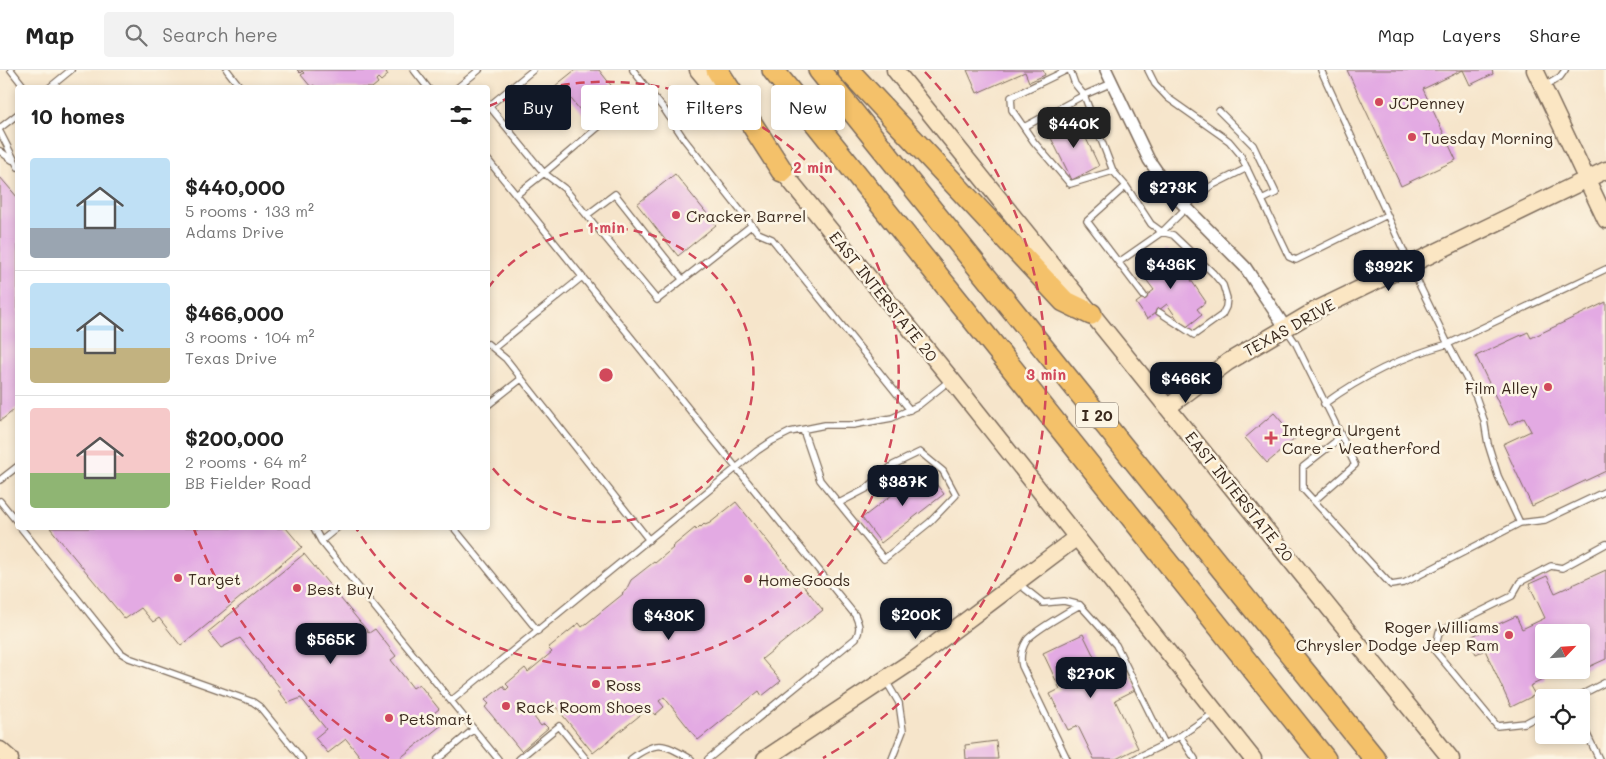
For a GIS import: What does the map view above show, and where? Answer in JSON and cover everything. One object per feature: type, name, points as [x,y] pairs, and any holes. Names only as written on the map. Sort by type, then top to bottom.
[{"type":"highway","points":[[717,70],[782,171]]},
{"type":"highway","name":"I 20","points":[[773,70],[1325,759]]},
{"type":"highway","name":"I 20","points":[[820,70],[1375,759]]},
{"type":"highway","points":[[848,70],[1064,301],[1092,314]]},
{"type":"main road","name":"EAST INTERSTATE 20","points":[[698,70],[951,379],[1253,759]]},
{"type":"main road","name":"EAST INTERSTATE 20","points":[[896,70],[1451,759]]},
{"type":"main road","points":[[1535,70],[1606,220]]},
{"type":"main road","name":"TEXAS DRIVE","points":[[1168,407],[1228,362],[1285,327],[1410,264],[1606,170]]},
{"type":"main road","points":[[765,759],[948,636],[1077,537]]},
{"type":"main road","points":[[0,750],[10,759]]},
{"type":"street","points":[[1106,70],[1148,160],[1171,192],[1245,267],[1285,327]]},
{"type":"lane","points":[[11,70],[23,85]]},
{"type":"lane","points":[[53,85],[71,70]]},
{"type":"lane","points":[[227,70],[239,85]]},
{"type":"lane","points":[[414,70],[426,85]]},
{"type":"lane","points":[[460,85],[478,70]]},
{"type":"lane","points":[[490,105],[533,70]]},
{"type":"lane","points":[[633,70],[645,85]]},
{"type":"lane","points":[[1113,171],[1070,184],[1034,142],[1012,110],[1011,97],[1068,70],[1084,96],[1113,171],[1126,186],[1151,224],[1162,232],[1173,236],[1213,273],[1223,285],[1227,298],[1226,308],[1222,315],[1194,335],[1159,312]]},
{"type":"lane","points":[[1148,70],[1155,84],[1168,98],[1229,141],[1240,154],[1289,257],[1296,260],[1387,215]]},
{"type":"lane","points":[[1321,70],[1410,264],[1448,344],[1476,397],[1484,420],[1488,444],[1498,476],[1520,523]]},
{"type":"lane","points":[[1543,87],[1556,81],[1565,70]]},
{"type":"lane","points":[[1024,127],[1112,83]]},
{"type":"lane","points":[[658,101],[684,139],[758,233],[772,239],[910,410]]},
{"type":"lane","points":[[490,107],[544,172],[565,189],[657,300],[752,225]]},
{"type":"lane","points":[[1219,111],[1253,145],[1276,193],[1262,200]]},
{"type":"lane","points":[[0,128],[15,116]]},
{"type":"lane","points":[[516,195],[594,130]]},
{"type":"lane","points":[[0,132],[15,162]]},
{"type":"lane","points":[[0,151],[15,163]]},
{"type":"lane","points":[[490,162],[856,615],[860,625],[856,638],[708,759]]},
{"type":"lane","points":[[1118,262],[1162,232],[1195,197],[1211,186],[1247,168]]},
{"type":"lane","points":[[1126,186],[1087,220],[1144,296]]},
{"type":"lane","points":[[587,215],[615,194],[683,280]]},
{"type":"lane","points":[[1324,404],[1350,386],[1421,352],[1448,344],[1606,269]]},
{"type":"lane","points":[[494,348],[582,277]]},
{"type":"lane","points":[[1285,327],[1295,342],[1355,465],[1314,501]]},
{"type":"lane","points":[[490,345],[506,359],[649,540]]},
{"type":"lane","points":[[490,403],[521,379]]},
{"type":"lane","points":[[452,701],[772,441],[790,432],[825,425],[873,423],[892,418],[931,397],[951,379]]},
{"type":"lane","points":[[803,430],[820,480],[838,503],[884,559],[930,522],[956,495],[943,471],[920,452],[893,464],[866,489],[838,503]]},
{"type":"lane","points":[[1340,433],[1335,442],[1303,467],[1303,489],[1391,585],[1404,583],[1520,523],[1545,520],[1606,490]]},
{"type":"lane","points":[[0,480],[15,468]]},
{"type":"lane","points":[[0,501],[15,519]]},
{"type":"lane","points":[[23,530],[121,653],[129,658],[254,702],[302,759]]},
{"type":"lane","points":[[315,530],[321,541],[498,759]]},
{"type":"lane","points":[[321,541],[335,530]]},
{"type":"lane","points":[[456,530],[538,631]]},
{"type":"lane","points":[[1535,718],[1525,723],[1497,726],[1435,651],[1439,632],[1512,596],[1520,582],[1551,566],[1562,568],[1606,544]]},
{"type":"lane","points":[[1018,582],[1043,603],[1064,601],[1080,605],[1116,644],[1165,744]]},
{"type":"lane","points":[[1067,759],[1022,666],[1020,658],[1027,640],[1062,614],[1080,605]]},
{"type":"lane","points":[[885,680],[899,703],[903,731],[892,759]]},
{"type":"lane","points":[[1590,690],[1606,682]]},
{"type":"lane","points":[[1134,759],[1180,736],[1215,712]]},
{"type":"lane","points":[[519,759],[559,726],[586,759]]},
{"type":"lane","points":[[438,759],[474,730]]},
{"type":"lane","points":[[1180,736],[1195,759]]},
{"type":"lane","points":[[1590,740],[1599,759]]},
{"type":"lane","points":[[631,759],[650,747],[658,745],[669,747],[691,759]]},
{"type":"building","points":[[297,70],[389,70],[386,72],[388,75],[381,81],[378,78],[376,80],[378,83],[376,85],[309,85],[301,75],[304,73],[302,71],[300,73]]},
{"type":"building","points":[[575,70],[599,70],[611,85],[581,85],[581,111],[571,99],[571,85],[556,85]]},
{"type":"building","points":[[967,70],[1043,70],[1045,75],[1029,82],[1025,72],[977,93]]},
{"type":"building","name":"Tuesday Morning","points":[[1347,70],[1463,70],[1423,89],[1456,160],[1401,186]]},
{"type":"building","points":[[1463,70],[1492,70],[1493,74],[1470,85]]},
{"type":"building","points":[[1076,117],[1099,166],[1072,180],[1048,132]]},
{"type":"building","name":"Cracker Barrel","points":[[675,174],[716,225],[678,256],[637,204]]},
{"type":"building","points":[[0,177],[15,194],[15,409],[0,421]]},
{"type":"building","points":[[1167,250],[1175,261],[1179,258],[1206,302],[1197,309],[1202,315],[1184,329],[1167,304],[1147,319],[1136,303],[1154,290],[1139,270]]},
{"type":"building","name":"Film Alley","points":[[1606,302],[1606,471],[1532,506],[1503,444],[1531,431],[1524,418],[1509,425],[1476,356],[1528,332],[1531,338]]},
{"type":"building","name":"Integra Urgent Care - Weatherford","points":[[1274,413],[1296,438],[1267,463],[1245,438]]},
{"type":"building","points":[[926,471],[944,494],[881,543],[862,518]]},
{"type":"building","points":[[736,502],[823,610],[762,659],[781,681],[762,696],[759,691],[698,740],[664,697],[659,701],[664,707],[655,715],[649,708],[593,753],[552,702],[534,717],[541,726],[544,724],[548,728],[521,751],[485,707],[489,704],[485,700],[503,686],[506,690],[509,687],[506,684],[525,668],[528,672],[552,652],[548,648],[579,623],[582,627],[623,594],[631,580],[655,563],[695,528],[696,530],[704,524],[710,523]]},
{"type":"building","name":"Target","points":[[52,530],[288,530],[302,547],[181,646],[159,618],[153,622],[141,608],[125,619]]},
{"type":"building","points":[[304,554],[369,633],[375,629],[396,656],[391,660],[413,688],[419,684],[439,709],[434,713],[443,724],[399,759],[362,759],[346,739],[328,753],[315,738],[326,729],[301,698],[288,703],[278,690],[280,688],[240,638],[221,648],[208,632]]},
{"type":"building","name":"Roger Williams Chrysler Dodge Jeep Ram","points":[[1606,570],[1606,659],[1590,666],[1590,624],[1535,624],[1535,679],[1545,679],[1530,686],[1535,695],[1511,707],[1485,650],[1476,654],[1468,638],[1516,616],[1522,629],[1545,618],[1529,584],[1547,576],[1555,593]]},
{"type":"building","points":[[1083,634],[1106,681],[1127,670],[1137,689],[1115,700],[1138,748],[1116,759],[1094,759],[1078,726],[1068,730],[1050,694],[1060,689],[1043,653]]},
{"type":"building","points":[[996,741],[998,759],[966,759],[965,745]]},
{"type":"place","name":"JCPenney","points":[[1379,102]]},
{"type":"place","name":"Tuesday Morning","points":[[1412,137]]},
{"type":"place","name":"Cracker Barrel","points":[[676,215]]},
{"type":"place","name":"Film Alley","points":[[1548,387]]},
{"type":"place","name":"Integra Urgent Care - Weatherford","points":[[1271,438]]},
{"type":"place","name":"Target","points":[[178,578]]},
{"type":"place","name":"HomeGoods","points":[[748,579]]},
{"type":"place","name":"Best Buy","points":[[297,588]]},
{"type":"place","name":"Roger Williams Chrysler Dodge Jeep Ram","points":[[1509,635]]},
{"type":"place","name":"Ross","points":[[596,684]]},
{"type":"place","name":"Rack Room Shoes","points":[[506,706]]},
{"type":"place","name":"PetSmart","points":[[389,718]]}]
